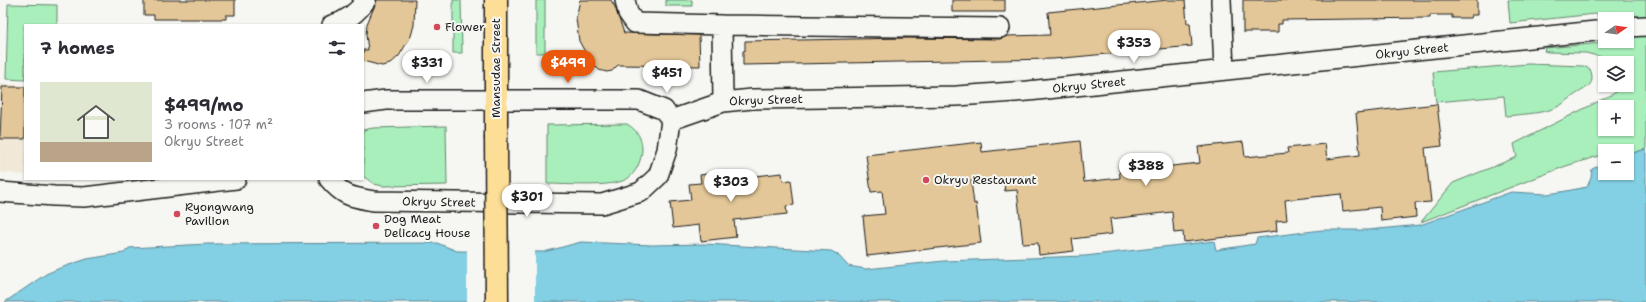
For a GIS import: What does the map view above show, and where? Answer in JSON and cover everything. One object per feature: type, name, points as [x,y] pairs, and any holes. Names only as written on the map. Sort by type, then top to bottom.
[{"type":"main road","name":"Mansudae Street","points":[[496,0],[497,302]]},
{"type":"street","points":[[335,24],[360,10],[366,0]]},
{"type":"street","points":[[625,0],[628,13],[635,23],[1000,28]]},
{"type":"street","points":[[1221,0],[1224,70]]},
{"type":"street","points":[[722,25],[723,102]]},
{"type":"street","points":[[1634,27],[1646,26]]},
{"type":"street","name":"Okryu Street","points":[[330,180],[336,188],[348,196],[374,202],[602,204],[641,192],[658,176],[667,150],[671,120],[723,102],[752,99],[957,96],[1004,93],[1114,83],[1598,31]]},
{"type":"street","points":[[364,103],[386,100],[639,100],[664,110],[671,120]]},
{"type":"street","points":[[0,192],[84,197],[228,180]]},
{"type":"shaded area","points":[[0,84],[24,85],[24,175],[0,172]]},
{"type":"green space","points":[[453,0],[461,0],[462,53],[453,53]]},
{"type":"green space","points":[[536,0],[545,0],[545,53],[536,53]]},
{"type":"green space","points":[[666,0],[692,0],[692,6],[666,6]]},
{"type":"green space","points":[[1508,0],[1646,0],[1646,149],[1634,153],[1634,144],[1598,144],[1598,156],[1566,166],[1421,222],[1453,183],[1517,157],[1514,144],[1598,102],[1598,136],[1634,136],[1634,100],[1601,100],[1615,92],[1634,92],[1634,56],[1598,56],[1586,53],[1544,51],[1545,48],[1598,43],[1598,48],[1634,48],[1634,12],[1598,12],[1598,14],[1510,23]]},
{"type":"green space","points":[[8,4],[57,5],[57,24],[24,24],[24,80],[6,79]]},
{"type":"green space","points":[[1528,64],[1583,66],[1590,69],[1592,74],[1591,82],[1587,87],[1558,107],[1531,114],[1506,116],[1504,96],[1436,102],[1433,72]]},
{"type":"green space","points":[[627,124],[634,129],[638,135],[641,141],[642,149],[638,166],[627,179],[620,182],[600,185],[547,184],[547,125]]},
{"type":"green space","points":[[446,126],[447,185],[383,186],[374,184],[364,177],[364,130],[373,128]]},
{"type":"water","points":[[1646,149],[1646,302],[5,302],[46,274],[87,259],[124,253],[129,248],[208,244],[437,243],[457,251],[544,252],[581,242],[652,245],[705,244],[831,251],[837,254],[848,266],[866,269],[944,261],[1085,256],[1214,241],[1216,250],[1255,244],[1257,238],[1322,230],[1368,230],[1420,225],[1511,192],[1547,194],[1587,187],[1591,178],[1592,169],[1598,166],[1598,180],[1634,180],[1634,153]]},
{"type":"pier","points":[[467,249],[535,250],[535,302],[467,302]]},
{"type":"building","points":[[144,0],[235,0],[235,15],[226,15],[226,19],[154,19],[154,15],[144,15]]},
{"type":"building","points":[[377,0],[415,0],[414,25],[411,36],[399,56],[390,64],[382,66],[364,61],[364,50],[368,50],[366,35],[367,24]]},
{"type":"building","points":[[580,0],[611,0],[624,33],[699,35],[700,66],[618,65],[612,71],[607,72],[599,70],[590,61],[579,41],[576,18]]},
{"type":"building","points":[[952,0],[1005,0],[1005,12],[952,12]]},
{"type":"building","points":[[1168,0],[1185,0],[1187,23],[1190,23],[1192,46],[1053,59],[743,65],[745,41],[908,38],[1000,39],[1007,36],[1050,35],[1048,12]]},
{"type":"building","points":[[1243,0],[1477,0],[1477,15],[1471,15],[1470,18],[1452,18],[1452,15],[1430,15],[1430,18],[1282,20],[1282,24],[1278,24],[1278,32],[1243,32]]},
{"type":"building","points":[[2,87],[24,87],[24,139],[0,139]]},
{"type":"building","name":"Okryu Restaurant","points":[[1437,104],[1442,146],[1425,148],[1431,202],[1415,203],[1416,217],[1381,221],[1380,207],[1343,211],[1341,194],[1285,200],[1287,220],[1276,221],[1277,231],[1184,242],[1183,232],[1174,233],[1172,212],[1110,219],[1112,234],[1072,239],[1074,251],[1039,255],[1038,243],[1023,244],[1017,190],[1005,191],[1003,178],[971,181],[974,204],[976,203],[981,243],[867,256],[863,216],[885,214],[882,191],[871,192],[866,155],[981,142],[982,152],[1080,141],[1084,182],[1120,178],[1119,165],[1154,161],[1154,168],[1200,163],[1198,147],[1243,142],[1245,157],[1288,153],[1287,148],[1325,144],[1327,159],[1360,155],[1356,113]]},
{"type":"building","points":[[728,171],[729,179],[782,173],[783,181],[791,180],[794,205],[786,206],[787,214],[734,220],[736,237],[701,241],[699,225],[673,228],[670,202],[691,200],[689,184],[701,183],[700,175]]},
{"type":"place","name":"Flower","points":[[437,27]]},
{"type":"place","name":"Okryu Restaurant","points":[[926,180]]},
{"type":"place","name":"Ryongwang Pavilion","points":[[177,214]]},
{"type":"place","name":"Dog Meat Delicacy House","points":[[376,226]]}]
